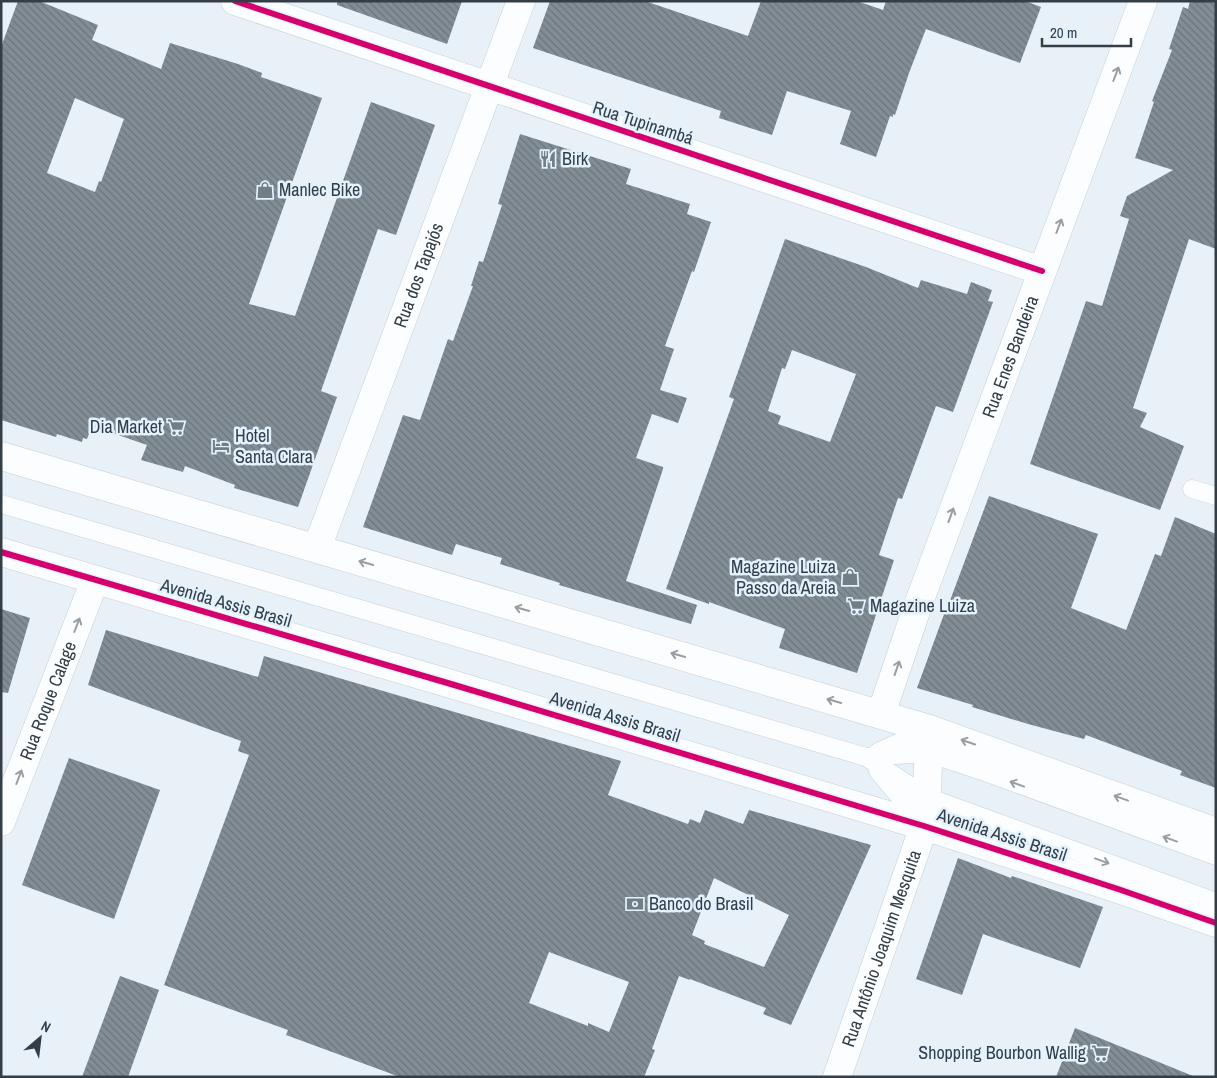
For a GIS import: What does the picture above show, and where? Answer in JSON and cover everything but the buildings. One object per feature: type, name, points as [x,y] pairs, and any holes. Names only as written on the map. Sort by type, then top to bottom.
[{"type":"main road","name":"Rua Tupinambá","points":[[235,1],[1042,271]]},
{"type":"main road","name":"Rua dos Tapajós","points":[[317,548],[521,1]]},
{"type":"main road","name":"Rua Enes Bandeira","points":[[881,714],[918,605],[1042,271],[1138,4]]},
{"type":"main road","points":[[1,456],[881,714],[928,741],[1216,832]]},
{"type":"main road","name":"Avenida Assis Brasil","points":[[1,552],[451,684],[924,826],[1216,923]]},
{"type":"main road","name":"Rua Roque Calage","points":[[1,822],[95,580]]},
{"type":"main road","name":"Rua Antônio Joaquim Mesquita","points":[[838,1077],[924,826],[927,797],[928,741]]},
{"type":"lane","points":[[1192,489],[1216,496]]},
{"type":"lane","points":[[1,504],[866,757],[927,797],[1216,902]]},
{"type":"lane","points":[[866,757],[928,741],[985,772],[1216,856]]},
{"type":"lane","points":[[866,757],[928,741]]},
{"type":"lane","points":[[866,757],[924,826]]},
{"type":"cycle path","points":[[235,1],[1042,271]]},
{"type":"cycle path","points":[[1,552],[451,684],[924,826],[1216,923]]},
{"type":"place","name":"Birk","points":[[548,159]]},
{"type":"place","name":"Manlec Bike","points":[[265,190]]},
{"type":"place","name":"Dia Market","points":[[176,427]]},
{"type":"place","name":"Hotel Santa Clara","points":[[221,446]]},
{"type":"place","name":"Magazine Luiza Passo da Areia","points":[[850,577]]},
{"type":"place","name":"Magazine Luiza","points":[[856,606]]},
{"type":"place","name":"Banco do Brasil","points":[[635,904]]},
{"type":"place","name":"Shopping Bourbon Wallig","points":[[1100,1053]]}]
